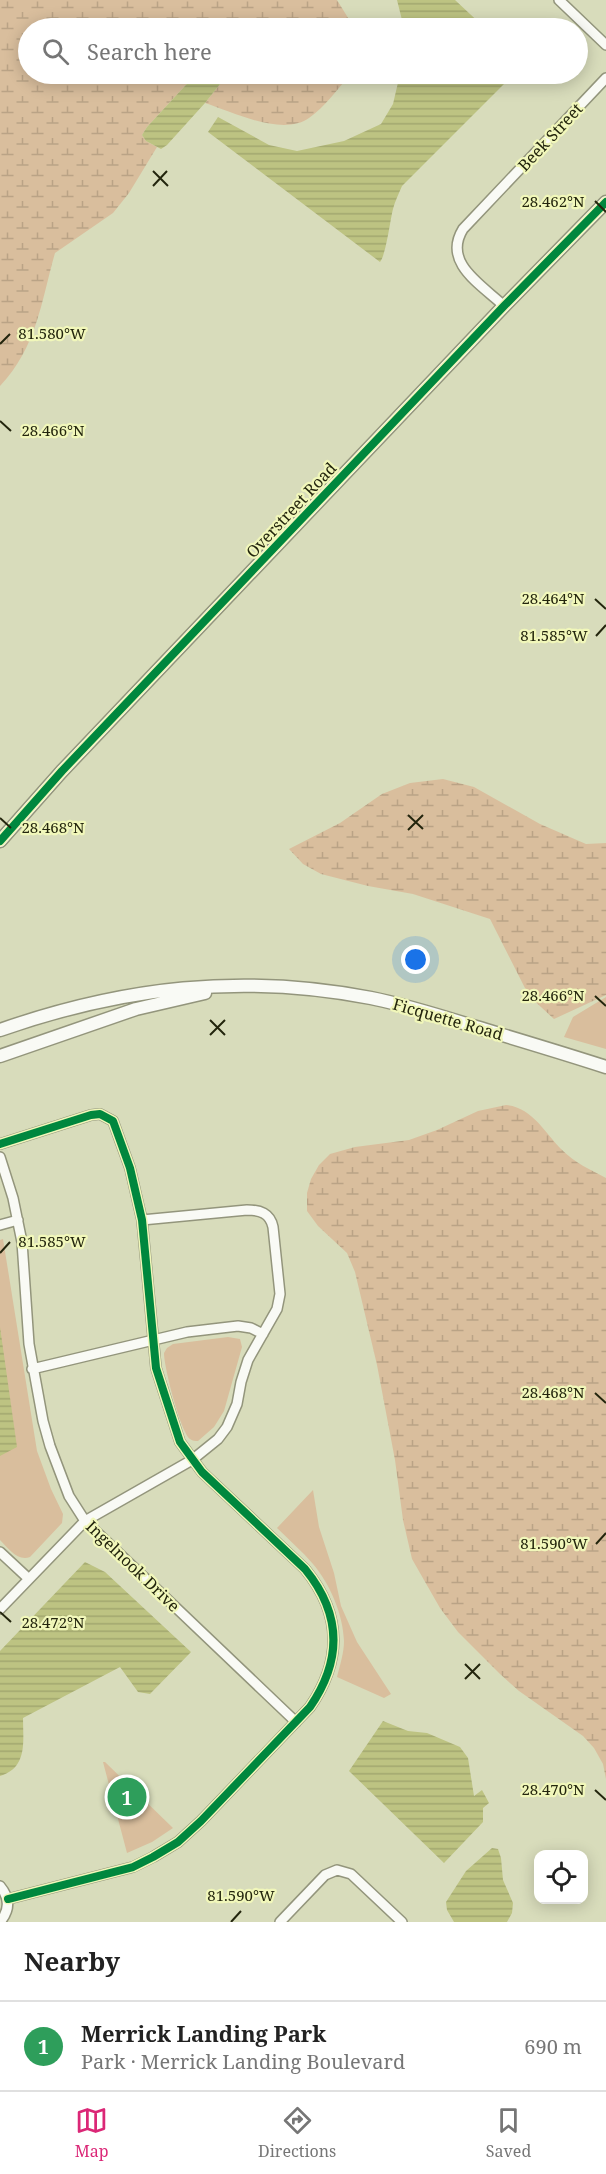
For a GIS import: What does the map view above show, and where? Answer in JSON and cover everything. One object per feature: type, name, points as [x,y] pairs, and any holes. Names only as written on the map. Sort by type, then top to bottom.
[{"type":"street","points":[[559,0],[578,18]]},
{"type":"street","points":[[588,28],[606,45]]},
{"type":"street","name":"Beek Street","points":[[504,306],[464,269],[456,253],[458,237],[606,78]]},
{"type":"street","name":"Overstreet Road","points":[[0,841],[62,771],[504,306],[606,202]]},
{"type":"street","name":"Ficquette Road","points":[[0,1056],[81,1027],[177,998],[232,989],[286,987]]},
{"type":"street","name":"Ficquette Road","points":[[0,1030],[66,1008],[120,996],[187,988],[286,987],[362,996],[408,1006],[606,1067]]},
{"type":"street","points":[[0,1144],[91,1115],[100,1114],[113,1121],[118,1129],[130,1168],[142,1220],[156,1368],[180,1442],[192,1460],[305,1569],[326,1599],[334,1631],[333,1657],[320,1693],[296,1722],[178,1842],[133,1867],[8,1899]]},
{"type":"street","name":"Ingelnook Drive","points":[[0,1157],[18,1220],[32,1369],[43,1421],[69,1496],[85,1521],[296,1722]]},
{"type":"street","points":[[0,1609],[85,1521],[192,1460],[218,1439],[230,1421],[237,1404],[248,1360],[277,1309],[280,1294],[273,1227],[267,1215],[259,1210],[247,1210],[142,1220]]},
{"type":"street","points":[[0,1225],[18,1220]]},
{"type":"street","points":[[32,1369],[188,1332],[238,1326],[251,1328],[263,1334]]},
{"type":"street","points":[[0,1552],[29,1579]]},
{"type":"street","points":[[280,1922],[325,1875],[337,1870],[351,1874],[402,1922]]},
{"type":"street","points":[[0,1886],[8,1899],[5,1915],[0,1922]]},
{"type":"green space","points":[[0,0],[337,0],[348,18],[18,18],[18,84],[187,84],[142,135],[146,141],[157,147],[129,193],[113,213],[55,253],[30,340],[22,356],[0,386]]},
{"type":"green space","points":[[220,84],[342,84],[315,114],[298,123],[285,125],[257,121],[205,103]]},
{"type":"green space","points":[[443,779],[474,787],[540,824],[586,844],[606,843],[606,995],[554,1019],[529,996],[490,919],[413,894],[321,874],[303,864],[289,849],[340,823],[382,794],[410,783]]},
{"type":"green space","points":[[606,997],[606,1049],[564,1037],[573,1017]]},
{"type":"green space","points":[[506,1105],[523,1110],[567,1155],[606,1178],[606,1779],[603,1764],[594,1748],[583,1736],[519,1691],[458,1632],[440,1608],[412,1559],[403,1520],[395,1460],[377,1365],[355,1272],[347,1253],[318,1226],[307,1211],[307,1193],[311,1179],[319,1165],[330,1154],[355,1147],[409,1140],[478,1111]]},
{"type":"green space","points":[[3,1239],[37,1451],[63,1514],[62,1523],[30,1557],[26,1558],[21,1558],[0,1540],[0,1240]]},
{"type":"green space","points":[[228,1337],[240,1339],[242,1347],[224,1411],[214,1427],[198,1441],[193,1441],[186,1433],[177,1412],[164,1353],[173,1344]]},
{"type":"green space","points":[[313,1490],[319,1527],[334,1573],[341,1606],[357,1642],[391,1694],[384,1698],[337,1677],[344,1641],[335,1600],[313,1564],[277,1528]]},
{"type":"green space","points":[[103,1762],[173,1828],[152,1842],[127,1853]]},
{"type":"shaded area","points":[[397,0],[455,0],[474,18],[402,18]]},
{"type":"shaded area","points":[[187,84],[220,84],[161,149],[146,141],[142,135]]},
{"type":"shaded area","points":[[398,84],[504,84],[402,186],[394,206],[380,262],[208,132],[218,117],[269,145],[297,151],[344,141],[381,124],[393,104]]},
{"type":"shaded area","points":[[0,1327],[17,1447],[0,1456]]},
{"type":"shaded area","points":[[85,1562],[105,1572],[191,1652],[150,1694],[138,1692],[120,1667],[23,1718],[23,1744],[20,1760],[9,1772],[0,1776],[0,1651]]},
{"type":"shaded area","points":[[383,1721],[408,1731],[427,1733],[460,1747],[468,1758],[474,1796],[482,1790],[489,1803],[483,1808],[483,1822],[444,1863],[349,1771]]},
{"type":"shaded area","points":[[492,1848],[498,1849],[501,1858],[503,1880],[513,1903],[512,1913],[507,1922],[454,1922],[447,1910],[446,1902],[466,1871]]},
{"type":"cycle path","points":[[0,841],[62,771],[504,306],[606,202]]},
{"type":"cycle path","points":[[0,1144],[91,1115],[100,1114],[113,1121],[130,1168],[142,1220],[156,1368],[180,1442],[202,1472],[305,1569],[326,1602],[333,1636],[328,1671],[310,1707],[178,1842],[133,1867],[8,1899]]},
{"type":"place","name":"Merrick Landing Park","points":[[127,1797]]}]
